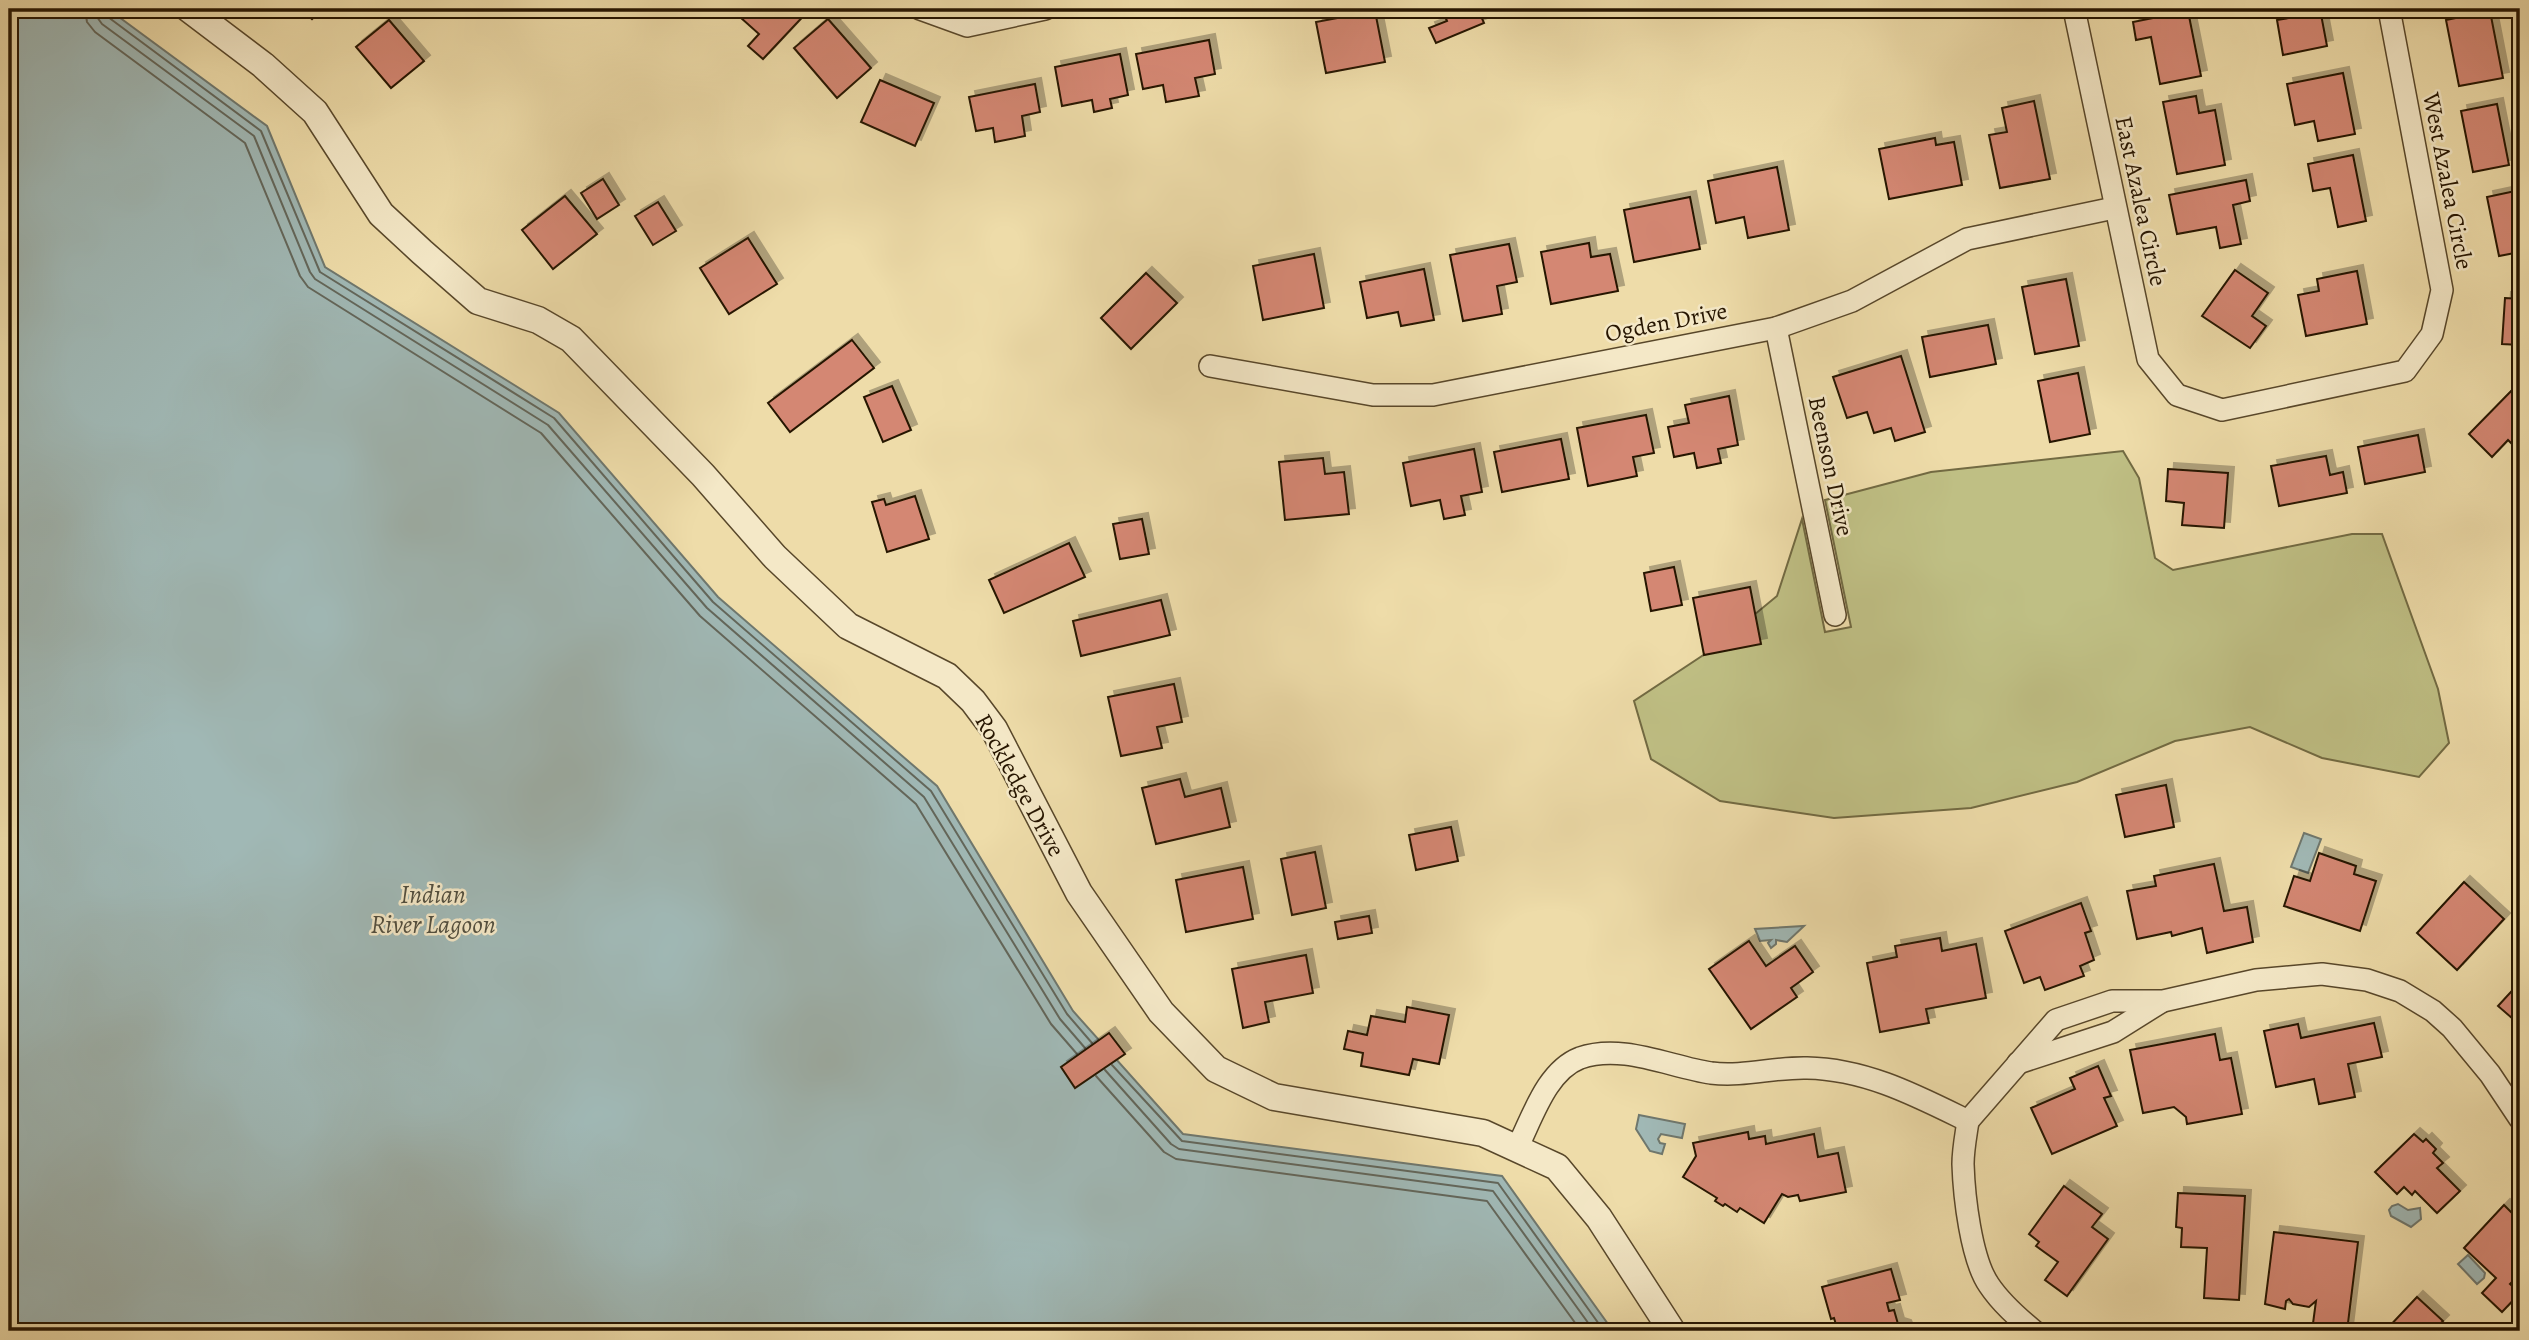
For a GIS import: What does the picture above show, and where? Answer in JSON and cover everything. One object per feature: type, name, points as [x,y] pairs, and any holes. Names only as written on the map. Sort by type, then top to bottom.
[{"type":"street","name":"Rockledge Drive","points":[[189,9],[263,65],[315,112],[382,214],[478,301],[538,320],[571,339],[703,475],[775,557],[848,626],[947,676],[973,701],[995,729],[1079,893],[1161,1012],[1216,1069],[1274,1097],[1483,1133],[1557,1167],[1600,1218],[1672,1331]]},
{"type":"street","points":[[920,9],[967,26],[1045,9]]},
{"type":"street","name":"East Azalea Circle","points":[[2074,9],[2148,359],[2177,395]]},
{"type":"street","name":"West Azalea Circle","points":[[2177,395],[2222,410],[2405,371],[2432,334],[2442,290],[2389,9]]},
{"type":"street","name":"Ogden Drive","points":[[1210,366],[1374,395],[1433,395],[1776,328],[1852,301],[1967,239],[2114,208]]},
{"type":"street","name":"Beenson Drive","points":[[1776,328],[1835,615]]},
{"type":"street","points":[[2034,1331],[2003,1304],[1978,1266],[1963,1163],[1968,1121],[2056,1020],[2112,1001],[2163,1001],[2256,980],[2322,974],[2367,980],[2400,991],[2452,1028],[2490,1074],[2520,1119]]},
{"type":"street","points":[[2018,1063],[2113,1032],[2163,1001]]},
{"type":"street","points":[[1517,1148],[1553,1079],[1579,1059],[1606,1053],[1644,1057],[1714,1073],[1744,1074],[1805,1068],[1836,1071],[1872,1078],[1899,1088],[1968,1121]]},
{"type":"green space","points":[[2123,451],[2139,478],[2155,558],[2173,570],[2352,534],[2382,534],[2438,689],[2449,743],[2419,777],[2322,758],[2250,727],[2175,741],[2077,782],[1971,808],[1834,818],[1720,801],[1651,759],[1634,701],[1714,648],[1777,596],[1802,519],[1825,632],[1851,627],[1825,500],[1931,472]]},
{"type":"water","name":"Indian River Lagoon","points":[[9,9],[108,9],[267,126],[325,267],[559,413],[718,597],[937,786],[1073,1011],[1183,1134],[1502,1176],[1613,1331],[9,1331]]},
{"type":"water","points":[[2304,833],[2321,839],[2308,873],[2291,867]]},
{"type":"water","points":[[1804,926],[1787,942],[1776,940],[1776,944],[1771,948],[1768,943],[1771,940],[1760,941],[1755,929]]},
{"type":"water","points":[[1639,1115],[1685,1124],[1682,1138],[1661,1134],[1658,1139],[1665,1144],[1662,1154],[1650,1151],[1636,1129]]},
{"type":"water","points":[[2398,1204],[2408,1210],[2420,1208],[2421,1219],[2411,1227],[2391,1216],[2389,1210]]},
{"type":"water","points":[[2468,1255],[2485,1273],[2484,1278],[2477,1284],[2458,1264]]},
{"type":"building","points":[[301,9],[322,9],[312,19]]},
{"type":"building","points":[[731,9],[810,9],[763,59],[748,46],[759,34]]},
{"type":"building","points":[[1442,9],[1478,9],[1484,23],[1436,43],[1429,28],[1447,21]]},
{"type":"building","points":[[2287,9],[2320,9],[2327,46],[2283,55],[2277,20],[2289,18]]},
{"type":"building","points":[[1375,11],[1385,62],[1326,73],[1316,22]]},
{"type":"building","points":[[2188,11],[2201,76],[2160,84],[2151,37],[2136,40],[2133,22]]},
{"type":"building","points":[[2490,11],[2503,78],[2459,86],[2446,20]]},
{"type":"building","points":[[828,19],[871,68],[837,98],[794,48]]},
{"type":"building","points":[[389,20],[424,61],[391,88],[356,47]]},
{"type":"building","points":[[1209,40],[1215,74],[1195,78],[1199,96],[1166,102],[1163,85],[1143,89],[1136,54]]},
{"type":"building","points":[[1120,54],[1128,95],[1110,99],[1112,108],[1094,112],[1092,100],[1062,106],[1055,67]]},
{"type":"building","points":[[2343,73],[2355,134],[2318,141],[2314,121],[2295,125],[2287,84]]},
{"type":"building","points":[[880,80],[934,103],[915,146],[861,122]]},
{"type":"building","points":[[1035,84],[1040,112],[1022,116],[1025,136],[995,142],[993,128],[976,131],[969,97]]},
{"type":"building","points":[[2196,96],[2199,113],[2215,110],[2225,165],[2177,174],[2163,102]]},
{"type":"building","points":[[2034,101],[2050,179],[2000,188],[1989,135],[2007,132],[2002,108]]},
{"type":"building","points":[[2497,104],[2509,165],[2473,172],[2461,111]]},
{"type":"building","points":[[1935,138],[1936,145],[1954,142],[1962,185],[1889,199],[1879,149]]},
{"type":"building","points":[[2353,155],[2366,221],[2338,227],[2330,188],[2313,191],[2308,164]]},
{"type":"building","points":[[1777,167],[1789,230],[1748,238],[1744,217],[1716,223],[1708,181]]},
{"type":"building","points":[[603,179],[619,205],[597,219],[581,193]]},
{"type":"building","points":[[2246,180],[2250,201],[2233,205],[2241,244],[2220,248],[2216,227],[2177,234],[2169,195]]},
{"type":"building","points":[[2520,190],[2520,252],[2499,256],[2487,197]]},
{"type":"building","points":[[565,196],[597,234],[553,269],[522,230]]},
{"type":"building","points":[[1690,197],[1700,249],[1634,262],[1624,210]]},
{"type":"building","points":[[658,202],[676,231],[653,245],[635,216]]},
{"type":"building","points":[[748,238],[777,284],[729,314],[700,268]]},
{"type":"building","points":[[1589,243],[1591,257],[1610,254],[1618,291],[1551,304],[1541,252]]},
{"type":"building","points":[[1509,244],[1517,282],[1497,286],[1502,314],[1463,321],[1450,255]]},
{"type":"building","points":[[1314,254],[1324,308],[1263,320],[1253,266]]},
{"type":"building","points":[[1424,269],[1434,320],[1401,326],[1398,312],[1367,318],[1360,282]]},
{"type":"building","points":[[2235,270],[2268,293],[2252,316],[2266,326],[2250,348],[2202,316]]},
{"type":"building","points":[[2357,271],[2367,324],[2306,336],[2298,295],[2319,291],[2317,279]]},
{"type":"building","points":[[1146,273],[1177,303],[1131,349],[1101,318]]},
{"type":"building","points":[[2066,279],[2079,346],[2035,354],[2022,287]]},
{"type":"building","points":[[2505,298],[2520,299],[2520,345],[2502,344]]},
{"type":"building","points":[[1988,325],[1996,364],[1930,377],[1922,337]]},
{"type":"building","points":[[852,340],[874,368],[790,432],[768,403]]},
{"type":"building","points":[[1901,356],[1925,432],[1895,441],[1891,428],[1874,433],[1867,412],[1847,418],[1833,377]]},
{"type":"building","points":[[2078,373],[2090,434],[2050,442],[2038,381]]},
{"type":"building","points":[[2520,382],[2520,452],[2508,440],[2492,457],[2469,434]]},
{"type":"building","points":[[892,386],[911,430],[883,442],[864,397]]},
{"type":"building","points":[[1729,396],[1738,445],[1718,449],[1721,463],[1697,468],[1694,453],[1674,457],[1668,427],[1689,423],[1685,405]]},
{"type":"building","points":[[1646,415],[1654,453],[1633,457],[1637,476],[1588,486],[1577,428]]},
{"type":"building","points":[[2418,435],[2425,472],[2365,484],[2358,447]]},
{"type":"building","points":[[1561,439],[1569,479],[1502,492],[1494,452]]},
{"type":"building","points":[[1474,449],[1482,492],[1461,496],[1465,515],[1444,519],[1440,500],[1411,506],[1403,463]]},
{"type":"building","points":[[2326,456],[2330,475],[2343,472],[2347,493],[2279,506],[2271,466]]},
{"type":"building","points":[[1323,458],[1325,474],[1344,472],[1349,514],[1285,520],[1279,462]]},
{"type":"building","points":[[2168,469],[2228,473],[2224,528],[2182,525],[2184,503],[2166,501]]},
{"type":"building","points":[[915,496],[929,539],[887,552],[872,502],[884,499],[886,505]]},
{"type":"building","points":[[1142,519],[1149,554],[1120,559],[1113,524]]},
{"type":"building","points":[[1069,543],[1085,577],[1004,613],[989,580]]},
{"type":"building","points":[[1674,567],[1682,605],[1651,611],[1644,573]]},
{"type":"building","points":[[1750,587],[1761,644],[1704,655],[1693,598]]},
{"type":"building","points":[[1161,600],[1170,635],[1081,656],[1073,621]]},
{"type":"building","points":[[1174,684],[1182,722],[1157,727],[1162,748],[1121,756],[1108,697]]},
{"type":"building","points":[[1180,779],[1185,797],[1221,788],[1230,827],[1156,844],[1142,788]]},
{"type":"building","points":[[2166,785],[2174,827],[2125,837],[2116,795]]},
{"type":"building","points":[[1451,827],[1458,861],[1416,870],[1409,835]]},
{"type":"building","points":[[1315,852],[1326,908],[1292,915],[1281,859]]},
{"type":"building","points":[[2319,853],[2356,866],[2354,874],[2376,881],[2360,931],[2284,906],[2294,876],[2310,881]]},
{"type":"building","points":[[2214,864],[2224,911],[2247,907],[2253,942],[2207,953],[2202,928],[2172,936],[2171,932],[2137,939],[2127,891],[2156,886],[2154,876]]},
{"type":"building","points":[[1243,867],[1253,919],[1186,932],[1176,880]]},
{"type":"building","points":[[2464,882],[2504,919],[2457,970],[2417,933]]},
{"type":"building","points":[[2081,903],[2091,931],[2085,933],[2094,960],[2080,966],[2084,976],[2045,990],[2040,977],[2024,983],[2005,931]]},
{"type":"building","points":[[1369,916],[1372,933],[1338,939],[1335,922]]},
{"type":"building","points":[[1940,938],[1942,951],[1976,944],[1986,998],[1926,1009],[1929,1023],[1880,1032],[1867,963],[1897,957],[1895,946]]},
{"type":"building","points":[[1749,941],[1766,966],[1795,946],[1813,972],[1791,988],[1797,997],[1751,1029],[1709,969]]},
{"type":"building","points":[[1306,955],[1313,993],[1265,1002],[1269,1022],[1243,1028],[1232,969]]},
{"type":"building","points":[[2520,982],[2520,1025],[2498,1006]]},
{"type":"building","points":[[1407,1007],[1449,1015],[1439,1064],[1413,1059],[1409,1075],[1361,1066],[1363,1053],[1344,1049],[1348,1031],[1367,1035],[1371,1016],[1405,1022]]},
{"type":"building","points":[[2374,1023],[2382,1057],[2348,1064],[2355,1097],[2319,1104],[2314,1079],[2276,1087],[2264,1031],[2298,1024],[2301,1038]]},
{"type":"building","points":[[1109,1033],[1125,1054],[1075,1088],[1061,1067]]},
{"type":"building","points":[[2215,1034],[2220,1060],[2231,1058],[2242,1114],[2187,1124],[2186,1117],[2174,1107],[2143,1113],[2130,1050]]},
{"type":"building","points":[[2098,1066],[2111,1096],[2104,1098],[2117,1126],[2052,1154],[2031,1108],[2075,1089],[2070,1078]]},
{"type":"building","points":[[1748,1132],[1749,1139],[1765,1136],[1766,1144],[1814,1134],[1818,1157],[1838,1153],[1846,1192],[1800,1201],[1798,1195],[1788,1197],[1782,1194],[1764,1223],[1740,1208],[1737,1212],[1725,1204],[1723,1206],[1715,1201],[1717,1198],[1683,1177],[1696,1156],[1693,1143]]},
{"type":"building","points":[[2414,1134],[2423,1142],[2426,1139],[2436,1149],[2433,1153],[2443,1163],[2437,1168],[2460,1191],[2437,1213],[2415,1191],[2412,1195],[2404,1187],[2397,1194],[2375,1172]]},
{"type":"building","points":[[2064,1186],[2102,1214],[2092,1227],[2108,1239],[2067,1296],[2045,1280],[2058,1262],[2036,1246],[2039,1242],[2029,1234]]},
{"type":"building","points":[[2178,1193],[2245,1196],[2239,1300],[2204,1298],[2207,1248],[2181,1247],[2182,1228],[2176,1227]]},
{"type":"building","points":[[2504,1205],[2520,1221],[2520,1274],[2510,1284],[2520,1293],[2502,1312],[2482,1293],[2496,1278],[2464,1248]]},
{"type":"building","points":[[2274,1232],[2358,1242],[2347,1331],[2312,1331],[2316,1301],[2309,1307],[2293,1304],[2289,1299],[2285,1309],[2265,1304]]},
{"type":"building","points":[[1891,1269],[1900,1300],[1887,1303],[1889,1311],[1894,1310],[1898,1324],[1905,1326],[1907,1331],[1838,1331],[1834,1318],[1831,1319],[1822,1287]]},
{"type":"building","points":[[2417,1297],[2443,1321],[2433,1331],[2385,1331]]}]
